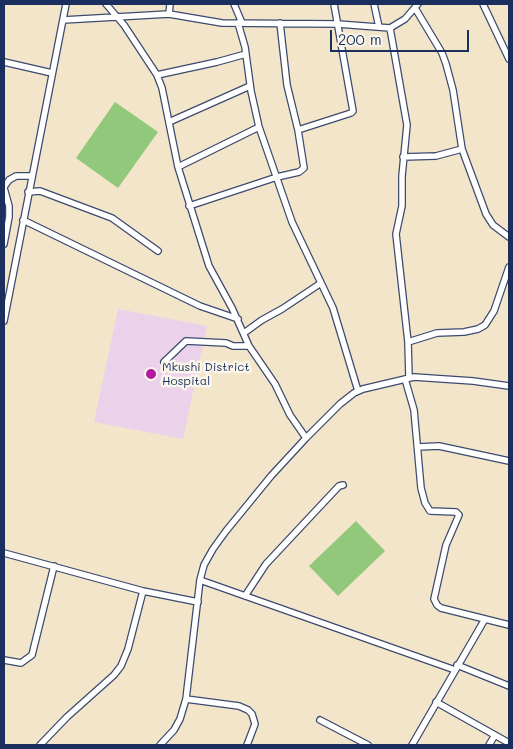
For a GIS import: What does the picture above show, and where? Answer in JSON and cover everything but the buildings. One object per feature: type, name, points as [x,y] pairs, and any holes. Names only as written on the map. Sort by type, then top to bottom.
[{"type":"street","points":[[4,321],[6,300],[12,286],[31,176],[66,4]]},
{"type":"street","points":[[106,4],[124,25],[157,74],[162,88],[178,166],[209,266],[238,319],[249,346],[275,384],[290,416],[306,438]]},
{"type":"street","points":[[169,14],[170,4]]},
{"type":"street","points":[[234,4],[240,23],[259,127],[292,222],[332,308],[358,391]]},
{"type":"street","points":[[298,130],[353,111],[334,4]]},
{"type":"street","points":[[374,4],[379,28]]},
{"type":"street","points":[[483,4],[509,59]]},
{"type":"street","points":[[63,20],[169,14],[222,23],[338,24],[390,28],[405,19],[416,6],[442,53],[446,64],[453,90],[462,149],[486,214],[493,225],[509,237]]},
{"type":"street","points":[[189,206],[277,177],[299,172],[304,168],[298,130],[287,85],[280,24]]},
{"type":"street","points":[[390,28],[407,125],[403,157],[402,206],[396,234],[408,342],[407,379],[414,410],[421,488],[430,511],[456,512],[458,515],[446,545],[434,599],[441,608],[509,625]]},
{"type":"street","points":[[157,74],[246,54]]},
{"type":"street","points":[[4,62],[52,73]]},
{"type":"street","points":[[169,122],[250,86]]},
{"type":"street","points":[[178,166],[259,127]]},
{"type":"street","points":[[403,157],[436,156],[462,149]]},
{"type":"street","points":[[4,244],[9,206],[4,188],[9,180],[16,176],[31,176]]},
{"type":"street","points":[[28,192],[40,191],[112,218],[158,251]]},
{"type":"street","points":[[23,220],[200,306],[238,319]]},
{"type":"street","points":[[408,342],[437,333],[464,332],[478,329],[494,311],[509,267]]},
{"type":"street","points":[[244,333],[321,283]]},
{"type":"street","points":[[4,286],[12,286]]},
{"type":"street","points":[[164,362],[186,341],[249,346]]},
{"type":"street","points":[[160,745],[174,730],[180,719],[186,699],[200,580],[204,565],[226,530],[306,438],[340,404],[358,391],[407,379],[473,381],[509,386]]},
{"type":"street","points":[[418,447],[439,446],[509,461]]},
{"type":"street","points":[[246,596],[266,564],[339,486],[343,485]]},
{"type":"street","points":[[4,553],[143,591],[198,602]]},
{"type":"street","points":[[4,660],[21,663],[32,655],[54,566]]},
{"type":"street","points":[[200,580],[509,686]]},
{"type":"street","points":[[40,745],[67,717],[114,675],[121,666],[128,649],[143,591]]},
{"type":"street","points":[[412,745],[485,619]]},
{"type":"street","points":[[186,699],[239,706],[248,710],[252,714],[255,724],[247,745]]},
{"type":"street","points":[[436,702],[509,743]]},
{"type":"street","points":[[320,720],[368,745]]},
{"type":"street","points":[[489,745],[495,735]]},
{"type":"shaded area","name":"Mkushi District Hospital","points":[[118,309],[207,326],[183,439],[94,422]]},
{"type":"green space","points":[[115,102],[158,132],[118,188],[76,158]]},
{"type":"green space","points":[[356,521],[385,551],[338,596],[309,566]]},
{"type":"place","name":"Mkushi District Hospital","points":[[151,374]]}]
